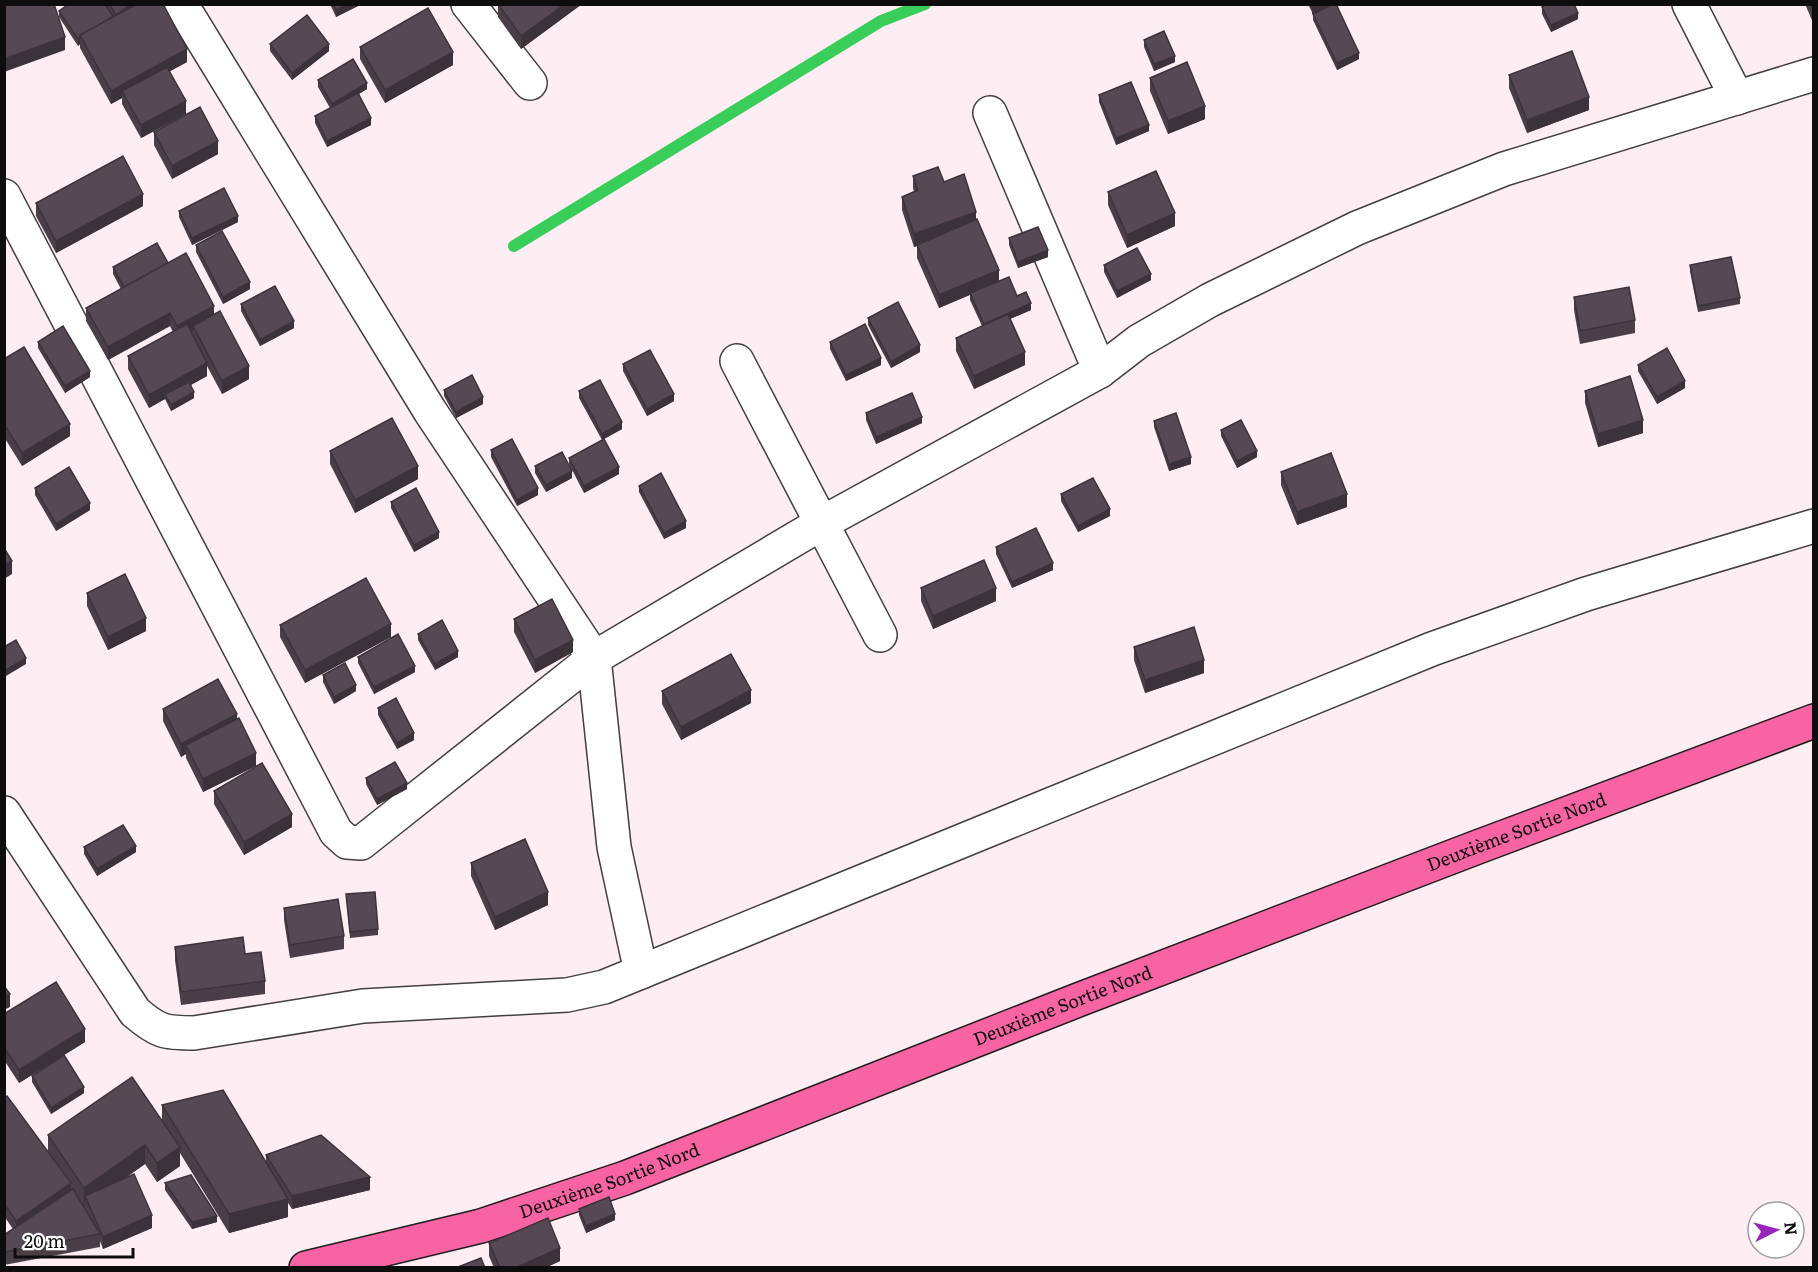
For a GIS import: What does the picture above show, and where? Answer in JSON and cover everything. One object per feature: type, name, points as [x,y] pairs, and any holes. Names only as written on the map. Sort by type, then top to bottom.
[{"type":"main road","name":"Deuxième Sortie Nord","points":[[306,1268],[481,1226],[625,1178],[1100,992],[1814,721]]},
{"type":"street","points":[[181,4],[430,411],[594,658],[614,847],[641,972]]},
{"type":"street","points":[[468,4],[530,84]]},
{"type":"street","points":[[1689,4],[1737,98]]},
{"type":"street","points":[[4,196],[336,832],[347,842],[361,843],[594,658],[822,524],[1100,371],[1139,341],[1209,300],[1357,228],[1504,169],[1814,74]]},
{"type":"street","points":[[990,113],[1100,371]]},
{"type":"street","points":[[737,361],[880,636]]},
{"type":"street","points":[[4,813],[135,1012],[152,1027],[171,1033],[194,1033],[363,1006],[567,995],[604,987],[1432,649],[1586,594],[1814,526]]},
{"type":"building","points":[[54,4],[65,37],[4,59],[4,5]]},
{"type":"building","points":[[69,4],[105,4],[113,16],[80,35],[78,39],[59,11]]},
{"type":"building","points":[[109,4],[131,4],[116,15]]},
{"type":"building","points":[[137,4],[163,4],[187,49],[111,91],[80,35]]},
{"type":"building","points":[[333,4],[348,4],[336,10]]},
{"type":"building","points":[[498,4],[565,4],[521,36]]},
{"type":"building","points":[[1336,4],[1359,53],[1337,63],[1313,14]]},
{"type":"building","points":[[1547,4],[1574,4],[1578,13],[1551,25],[1542,7]]},
{"type":"building","points":[[428,8],[453,52],[385,90],[360,47]]},
{"type":"building","points":[[307,15],[329,44],[292,73],[270,44]]},
{"type":"building","points":[[1164,31],[1175,56],[1154,64],[1144,40]]},
{"type":"building","points":[[1572,51],[1589,97],[1527,120],[1509,75]]},
{"type":"building","points":[[353,59],[367,83],[332,104],[318,80]]},
{"type":"building","points":[[1187,62],[1205,106],[1168,121],[1150,78]]},
{"type":"building","points":[[167,67],[186,101],[141,125],[122,91]]},
{"type":"building","points":[[1131,82],[1149,125],[1116,138],[1099,95]]},
{"type":"building","points":[[358,93],[371,118],[327,141],[315,116]]},
{"type":"building","points":[[200,107],[218,141],[172,166],[154,132]]},
{"type":"building","points":[[123,156],[143,194],[56,241],[36,203]]},
{"type":"building","points":[[938,167],[944,182],[964,174],[976,212],[914,234],[902,197],[918,190],[913,176]]},
{"type":"building","points":[[1156,171],[1175,213],[1127,235],[1108,192]]},
{"type":"building","points":[[224,188],[238,216],[192,238],[179,211]]},
{"type":"building","points":[[977,219],[999,270],[939,295],[917,245]]},
{"type":"building","points":[[1038,227],[1048,250],[1018,262],[1009,238]]},
{"type":"building","points":[[222,231],[250,282],[223,297],[196,245]]},
{"type":"building","points":[[157,243],[168,263],[124,287],[113,267]]},
{"type":"building","points":[[1137,248],[1151,274],[1117,291],[1104,265]]},
{"type":"building","points":[[186,253],[214,306],[177,326],[170,313],[108,347],[86,308]]},
{"type":"building","points":[[1731,257],[1740,298],[1698,306],[1690,265]]},
{"type":"building","points":[[1009,277],[1017,296],[1026,292],[1031,303],[984,324],[970,293]]},
{"type":"building","points":[[275,286],[294,321],[260,340],[241,304]]},
{"type":"building","points":[[1629,287],[1635,320],[1580,331],[1574,297]]},
{"type":"building","points":[[898,302],[920,345],[891,362],[868,318]]},
{"type":"building","points":[[220,311],[249,366],[222,381],[193,326]]},
{"type":"building","points":[[1008,314],[1025,352],[974,376],[956,338]]},
{"type":"building","points":[[187,324],[207,363],[149,395],[128,356]]},
{"type":"building","points":[[865,324],[881,358],[846,375],[830,342]]},
{"type":"building","points":[[63,326],[90,371],[65,386],[38,342]]},
{"type":"building","points":[[24,347],[70,424],[22,453],[4,424],[4,359]]},
{"type":"building","points":[[1667,348],[1685,381],[1657,397],[1638,365]]},
{"type":"building","points":[[650,350],[674,394],[647,409],[623,364]]},
{"type":"building","points":[[472,375],[483,397],[456,412],[444,390]]},
{"type":"building","points":[[1630,376],[1643,420],[1598,434],[1585,391]]},
{"type":"building","points":[[600,380],[622,422],[602,434],[579,391]]},
{"type":"building","points":[[189,382],[194,392],[171,405],[165,394]]},
{"type":"building","points":[[912,393],[922,417],[876,437],[866,413]]},
{"type":"building","points":[[1176,413],[1191,457],[1169,464],[1154,421]]},
{"type":"building","points":[[392,418],[418,466],[355,500],[330,451]]},
{"type":"building","points":[[1241,420],[1257,451],[1237,461],[1221,430]]},
{"type":"building","points":[[512,439],[538,488],[517,500],[491,450]]},
{"type":"building","points":[[604,439],[619,467],[584,486],[569,458]]},
{"type":"building","points":[[562,452],[572,471],[546,485],[535,466]]},
{"type":"building","points":[[1331,453],[1347,494],[1297,512],[1281,472]]},
{"type":"building","points":[[69,467],[90,503],[56,524],[35,488]]},
{"type":"building","points":[[661,473],[686,521],[664,533],[639,486]]},
{"type":"building","points":[[1093,478],[1110,509],[1078,526],[1061,494]]},
{"type":"building","points":[[416,488],[439,532],[414,545],[391,502]]},
{"type":"building","points":[[1036,528],[1053,563],[1012,582],[996,547]]},
{"type":"building","points":[[4,548],[12,561],[4,566]]},
{"type":"building","points":[[984,560],[996,588],[933,616],[921,588]]},
{"type":"building","points":[[125,574],[146,618],[108,637],[87,593]]},
{"type":"building","points":[[366,578],[391,624],[305,670],[280,625]]},
{"type":"building","points":[[552,599],[573,640],[535,660],[514,619]]},
{"type":"building","points":[[442,620],[458,651],[435,664],[418,634]]},
{"type":"building","points":[[1194,627],[1204,660],[1145,680],[1134,647]]},
{"type":"building","points":[[398,634],[415,666],[374,687],[358,657]]},
{"type":"building","points":[[16,640],[26,658],[6,670],[4,647]]},
{"type":"building","points":[[731,654],[751,690],[681,727],[662,691]]},
{"type":"building","points":[[345,663],[356,685],[334,697],[323,675]]},
{"type":"building","points":[[218,679],[237,714],[181,744],[163,709]]},
{"type":"building","points":[[396,698],[414,733],[397,743],[378,708]]},
{"type":"building","points":[[239,718],[256,753],[203,779],[186,745]]},
{"type":"building","points":[[395,762],[407,783],[377,799],[366,778]]},
{"type":"building","points":[[262,763],[292,814],[244,842],[214,791]]},
{"type":"building","points":[[123,825],[136,846],[97,869],[84,847]]},
{"type":"building","points":[[525,839],[548,892],[495,917],[471,863]]},
{"type":"building","points":[[375,892],[378,929],[350,932],[346,894]]},
{"type":"building","points":[[338,899],[344,936],[290,945],[284,908]]},
{"type":"building","points":[[243,937],[245,954],[261,952],[265,981],[181,992],[175,947]]},
{"type":"building","points":[[56,982],[85,1029],[19,1070],[4,1047],[4,1014]]},
{"type":"building","points":[[4,986],[10,994],[4,997]]},
{"type":"building","points":[[64,1055],[84,1087],[51,1108],[32,1076]]},
{"type":"building","points":[[132,1077],[180,1147],[157,1163],[145,1145],[84,1188],[48,1135]]},
{"type":"building","points":[[223,1090],[288,1199],[229,1214],[162,1105]]},
{"type":"building","points":[[7,1096],[71,1183],[16,1221],[4,1203],[4,1098]]},
{"type":"building","points":[[321,1135],[370,1177],[292,1196],[266,1155]]},
{"type":"building","points":[[134,1174],[152,1215],[103,1237],[85,1196]]},
{"type":"building","points":[[191,1175],[217,1216],[192,1222],[165,1183]]},
{"type":"building","points":[[73,1189],[100,1234],[4,1252],[4,1235]]},
{"type":"building","points":[[609,1197],[615,1214],[586,1226],[579,1209]]},
{"type":"building","points":[[548,1218],[560,1248],[515,1268],[500,1268],[489,1243]]},
{"type":"building","points":[[481,1258],[485,1268],[458,1267]]},
{"type":"waterway","points":[[514,246],[881,21],[925,4]]}]
